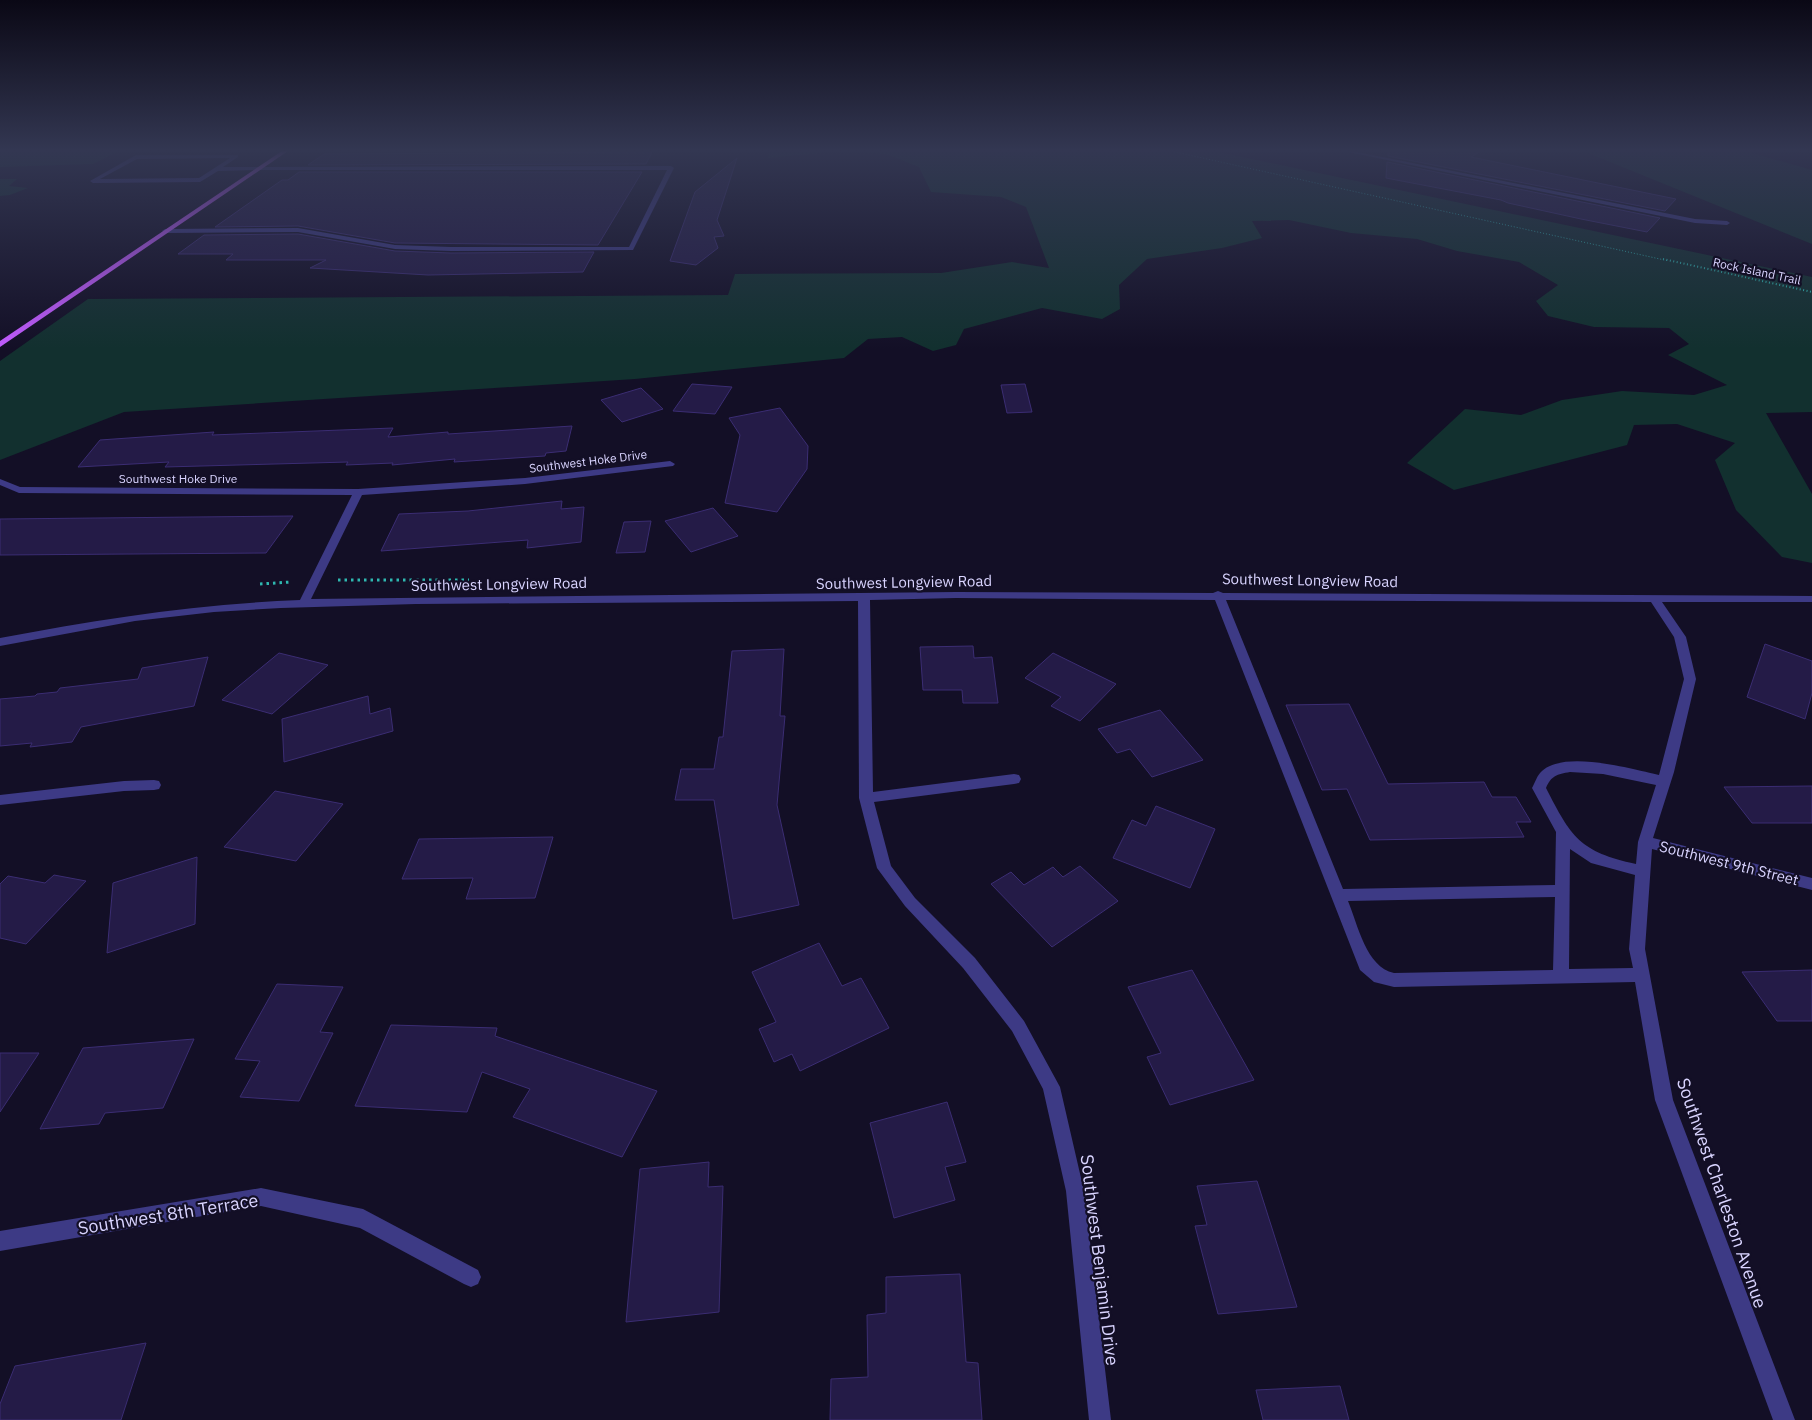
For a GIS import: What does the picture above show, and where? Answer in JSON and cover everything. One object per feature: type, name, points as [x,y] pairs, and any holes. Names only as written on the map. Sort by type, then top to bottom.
[{"type":"main road","points":[[0,345],[185,217]]},
{"type":"street","points":[[164,231],[298,230],[395,247],[432,249],[632,250],[648,217]]},
{"type":"street","points":[[1677,217],[1695,221],[1727,223]]},
{"type":"street","name":"Southwest Hoke Drive","points":[[0,482],[20,490],[358,492],[525,481],[670,464]]},
{"type":"street","points":[[304,602],[358,492]]},
{"type":"street","points":[[1218,594],[1366,964],[1380,977],[1394,980],[1642,975]]},
{"type":"street","name":"Southwest Longview Road","points":[[0,642],[77,626],[181,612],[304,602],[548,598],[864,598],[956,595],[1218,594],[1812,599]]},
{"type":"street","name":"Southwest Benjamin Drive","points":[[864,598],[866,798],[884,868],[910,902],[969,963],[1018,1026],[1051,1087],[1075,1191],[1100,1420]]},
{"type":"street","name":"Southwest Charleston Avenue","points":[[1655,599],[1680,637],[1690,678],[1645,842],[1637,948],[1664,1100],[1784,1420]]},
{"type":"street","points":[[1643,872],[1591,857],[1578,848],[1562,832],[1539,788],[1547,774],[1564,766],[1588,767],[1663,781]]},
{"type":"street","points":[[866,798],[1014,779]]},
{"type":"street","points":[[0,800],[124,786],[154,785]]},
{"type":"street","points":[[1561,977],[1562,832]]},
{"type":"street","name":"Southwest 9th Street","points":[[1645,842],[1812,884]]},
{"type":"street","points":[[1338,894],[1562,891]]},
{"type":"street","name":"Southwest 8th Terrace","points":[[0,1241],[261,1197],[363,1219],[471,1277]]},
{"type":"path","name":"Rock Island Trail","points":[[1475,217],[1812,292]]},
{"type":"green space","points":[[1030,217],[1529,217],[1812,277],[1812,412],[1766,413],[1812,494],[1812,563],[1782,557],[1736,510],[1715,460],[1735,443],[1677,424],[1634,425],[1627,445],[1454,490],[1407,463],[1465,409],[1521,415],[1562,400],[1622,391],[1694,395],[1727,385],[1668,355],[1689,344],[1669,328],[1594,327],[1548,316],[1536,301],[1558,285],[1519,262],[1457,251],[1417,239],[1351,233],[1289,220],[1252,221],[1262,238],[1222,248],[1147,259],[1119,285],[1120,309],[1102,319],[1042,308],[964,329],[956,345],[933,351],[902,337],[868,339],[844,358],[635,379],[124,412],[0,460],[0,361],[88,299],[728,295],[735,274],[941,273],[1012,262],[1049,268]]},
{"type":"green space","points":[[1746,217],[1812,217],[1812,244]]},
{"type":"building","points":[[229,217],[615,217],[598,245],[395,243],[298,226],[215,227]]},
{"type":"building","points":[[686,217],[718,217],[717,220],[724,236],[714,237],[718,248],[696,265],[670,261]]},
{"type":"building","points":[[1573,217],[1660,218],[1647,232]]},
{"type":"building","points":[[298,234],[395,251],[451,253],[594,252],[583,272],[428,275],[310,268],[326,260],[226,260],[233,254],[178,254],[204,235]]},
{"type":"building","points":[[692,384],[732,387],[715,414],[673,411]]},
{"type":"building","points":[[1025,384],[1032,412],[1007,413],[1001,385]]},
{"type":"building","points":[[641,388],[663,409],[622,422],[601,400]]},
{"type":"building","points":[[780,408],[808,446],[807,469],[777,512],[725,503],[740,435],[729,418]]},
{"type":"building","points":[[572,426],[566,451],[546,453],[545,456],[454,462],[455,459],[392,465],[393,463],[346,465],[348,462],[165,467],[169,462],[78,467],[100,440],[214,432],[212,435],[393,428],[388,437]]},
{"type":"building","points":[[562,501],[561,509],[584,507],[581,542],[527,548],[528,540],[381,551],[399,514],[468,511]]},
{"type":"building","points":[[713,508],[738,536],[691,552],[665,521]]},
{"type":"building","points":[[293,516],[266,553],[0,555],[0,519]]},
{"type":"building","points":[[651,521],[645,552],[616,553],[624,522]]},
{"type":"building","points":[[1765,644],[1812,661],[1812,693],[1805,719],[1747,697]]},
{"type":"building","points":[[973,646],[974,658],[992,657],[998,703],[963,703],[962,690],[923,690],[920,647]]},
{"type":"building","points":[[784,649],[780,716],[785,716],[777,805],[799,905],[733,919],[714,800],[675,800],[681,769],[714,769],[719,737],[723,737],[732,651]]},
{"type":"building","points":[[279,653],[328,665],[272,714],[222,700]]},
{"type":"building","points":[[1053,653],[1116,684],[1080,721],[1051,706],[1061,697],[1025,678]]},
{"type":"building","points":[[208,657],[194,706],[81,727],[72,742],[30,747],[32,743],[0,746],[0,699],[57,692],[60,688],[138,679],[142,668]]},
{"type":"building","points":[[368,696],[370,714],[390,708],[393,731],[284,762],[282,719]]},
{"type":"building","points":[[1349,704],[1388,784],[1484,782],[1492,797],[1516,797],[1531,822],[1516,822],[1524,837],[1370,840],[1347,789],[1322,790],[1286,705]]},
{"type":"building","points":[[1160,710],[1203,760],[1152,777],[1130,749],[1117,753],[1098,729]]},
{"type":"building","points":[[1812,786],[1812,823],[1752,823],[1724,787]]},
{"type":"building","points":[[275,791],[343,804],[296,861],[224,847]]},
{"type":"building","points":[[1156,806],[1215,829],[1190,888],[1113,858],[1132,820],[1146,826]]},
{"type":"building","points":[[553,837],[535,898],[466,899],[473,878],[402,879],[419,839]]},
{"type":"building","points":[[197,857],[195,924],[107,953],[113,883]]},
{"type":"building","points":[[1080,866],[1118,901],[1052,947],[991,884],[1011,872],[1024,885],[1053,867],[1063,877]]},
{"type":"building","points":[[54,875],[86,881],[26,944],[0,938],[0,884],[8,876],[45,883]]},
{"type":"building","points":[[819,943],[842,986],[861,978],[889,1028],[800,1071],[792,1054],[774,1062],[759,1029],[776,1022],[752,972]]},
{"type":"building","points":[[1192,970],[1254,1080],[1170,1105],[1147,1057],[1161,1053],[1128,987]]},
{"type":"building","points":[[1812,970],[1812,1021],[1777,1021],[1742,972]]},
{"type":"building","points":[[277,984],[343,987],[320,1032],[333,1033],[299,1101],[240,1097],[260,1061],[235,1059]]},
{"type":"building","points":[[391,1025],[497,1028],[495,1036],[657,1091],[622,1157],[513,1117],[530,1089],[482,1072],[467,1112],[355,1106]]},
{"type":"building","points":[[194,1039],[163,1108],[105,1113],[99,1124],[40,1129],[83,1048]]},
{"type":"building","points":[[0,1053],[39,1053],[0,1112]]},
{"type":"building","points":[[947,1102],[966,1162],[945,1167],[955,1200],[894,1218],[870,1123]]},
{"type":"building","points":[[709,1162],[708,1187],[723,1186],[719,1312],[626,1322],[640,1169]]},
{"type":"building","points":[[1257,1181],[1297,1307],[1218,1314],[1195,1226],[1207,1225],[1197,1186]]},
{"type":"building","points":[[960,1274],[966,1362],[978,1363],[982,1420],[830,1420],[831,1379],[868,1377],[867,1315],[886,1313],[886,1277]]},
{"type":"building","points":[[146,1343],[121,1420],[0,1420],[0,1404],[15,1366]]},
{"type":"building","points":[[1340,1386],[1349,1420],[1263,1420],[1256,1390]]}]
